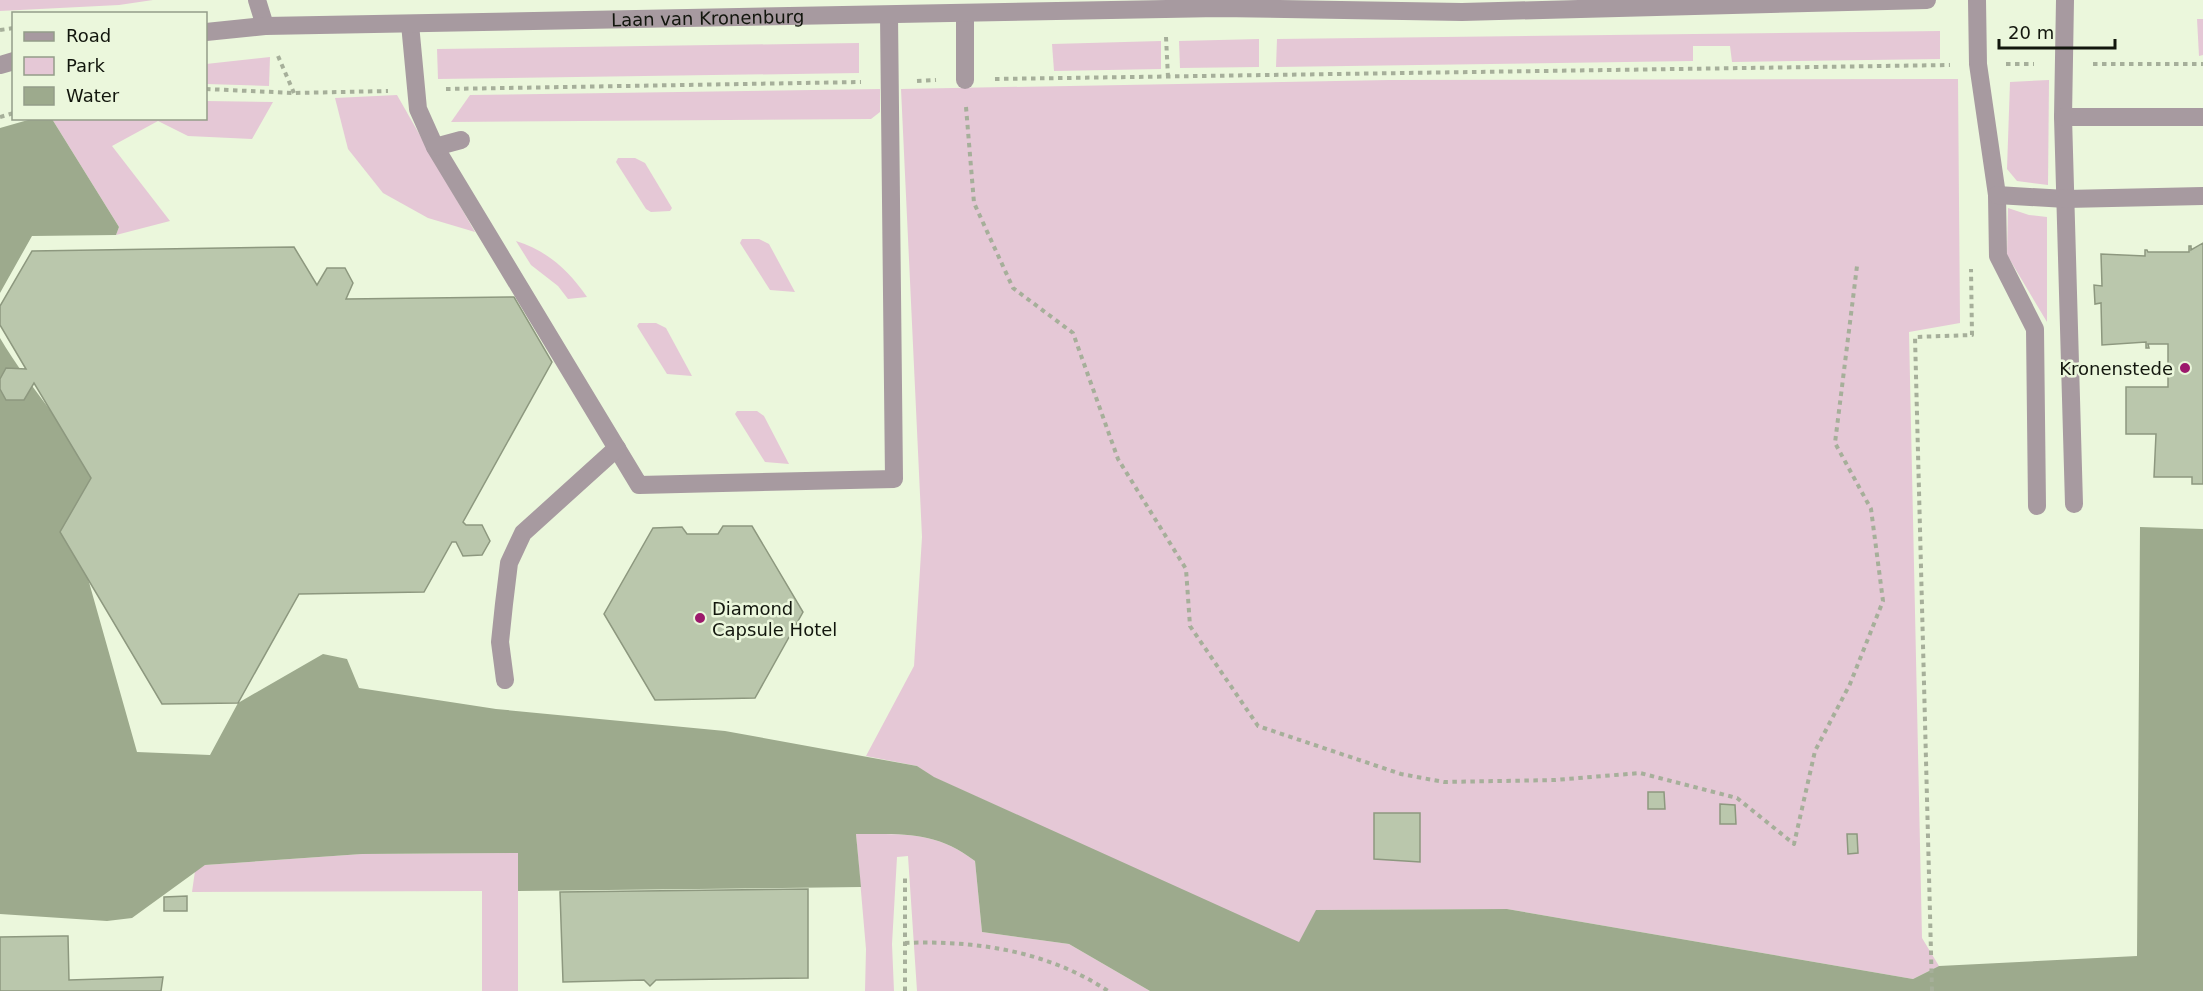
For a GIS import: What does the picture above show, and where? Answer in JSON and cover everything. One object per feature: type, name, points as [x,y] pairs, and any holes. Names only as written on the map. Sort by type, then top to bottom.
[{"type":"street","points":[[257,0],[265,26]]},
{"type":"street","name":"Laan van Kronenburg","points":[[207,32],[265,26],[1165,9],[1219,4],[1463,6],[1927,0]]},
{"type":"street","points":[[1977,0],[1978,64],[1997,195],[1998,256],[2035,329],[2037,506]]},
{"type":"street","points":[[2065,0],[2062,117],[2074,504]]},
{"type":"street","points":[[965,13],[965,80]]},
{"type":"street","points":[[410,24],[414,90],[418,109],[435,147],[639,485],[894,479],[889,15]]},
{"type":"street","points":[[2062,117],[2203,117]]},
{"type":"street","points":[[435,147],[461,140]]},
{"type":"street","points":[[1997,195],[2066,199],[2203,196]]},
{"type":"street","points":[[506,680],[500,642],[509,563],[524,533],[617,448]]},
{"type":"path","points":[[1165,9],[1168,77]]},
{"type":"path","points":[[265,26],[294,93]]},
{"type":"path","points":[[207,89],[294,93],[1978,64],[2203,64]]},
{"type":"path","points":[[965,80],[974,203],[1013,288],[1073,333],[1118,459],[1186,569],[1190,626],[1258,726],[1401,774],[1444,782],[1556,780],[1640,773],[1737,798],[1794,844],[1815,751],[1850,684],[1883,601],[1871,509],[1835,443],[1857,266]]},
{"type":"path","points":[[1932,991],[1916,337],[1963,334]]},
{"type":"path","points":[[905,878],[905,991]]},
{"type":"path","points":[[905,943],[967,944],[1014,951],[1062,965],[1108,991]]},
{"type":"green space","points":[[0,0],[153,0],[119,5],[0,11]]},
{"type":"green space","points":[[2197,19],[2203,19],[2203,55],[2199,56]]},
{"type":"green space","points":[[1940,31],[1940,59],[1732,62],[1730,46],[1693,46],[1693,61],[1276,67],[1277,39]]},
{"type":"green space","points":[[1259,39],[1259,67],[1180,68],[1179,41]]},
{"type":"green space","points":[[1161,41],[1161,69],[1054,71],[1052,44]]},
{"type":"green space","points":[[859,43],[859,73],[438,79],[437,49]]},
{"type":"green space","points":[[270,57],[269,86],[207,84],[207,64]]},
{"type":"green space","points":[[1958,79],[1960,323],[1909,332],[1922,938],[1939,966],[1913,979],[1507,909],[1317,910],[1299,943],[933,777],[917,766],[866,756],[914,666],[922,537],[901,89],[1389,80]]},
{"type":"green space","points":[[2049,80],[2048,185],[2017,181],[2007,169],[2010,82]]},
{"type":"green space","points":[[880,89],[880,112],[871,119],[451,122],[470,95]]},
{"type":"green space","points":[[397,95],[475,232],[428,218],[383,193],[348,149],[335,98]]},
{"type":"green space","points":[[207,101],[273,102],[252,139],[188,136],[158,121],[112,146],[170,221],[116,235],[119,227],[53,120],[207,120]]},
{"type":"green space","points":[[618,158],[635,158],[645,163],[672,208],[670,211],[651,212],[646,209],[616,162]]},
{"type":"green space","points":[[2008,208],[2029,215],[2047,217],[2047,322],[2007,255]]},
{"type":"green space","points":[[742,239],[759,239],[769,244],[795,292],[770,290],[740,243]]},
{"type":"green space","points":[[516,241],[538,250],[557,263],[587,297],[568,299],[558,286],[531,265]]},
{"type":"green space","points":[[639,323],[656,323],[666,328],[692,376],[667,374],[637,326]]},
{"type":"green space","points":[[737,411],[757,411],[764,416],[789,464],[765,462],[735,414]]},
{"type":"green space","points":[[856,834],[919,836],[947,844],[961,851],[975,861],[982,932],[1069,944],[1150,991],[917,991],[908,856],[897,857],[892,944],[894,991],[865,991],[866,949]]},
{"type":"green space","points":[[518,853],[518,991],[482,991],[482,891],[192,892],[195,871],[205,865],[362,854]]},
{"type":"water","points":[[28,120],[53,120],[119,227],[116,235],[32,236],[0,293],[0,128]]},
{"type":"water","points":[[0,338],[24,375],[78,447],[102,485],[85,568],[137,752],[210,755],[238,703],[323,654],[347,659],[359,688],[496,709],[725,731],[917,766],[934,777],[1299,942],[1316,910],[1507,909],[1913,979],[1939,966],[2137,956],[2140,527],[2203,529],[2203,991],[1150,991],[1069,944],[982,932],[975,861],[961,851],[933,839],[889,834],[856,834],[861,887],[518,891],[518,853],[362,854],[205,865],[132,918],[107,921],[0,914]]},
{"type":"building","name":"Kronenstede","points":[[2203,243],[2203,484],[2192,484],[2192,477],[2154,477],[2156,434],[2126,434],[2126,387],[2168,387],[2168,344],[2148,344],[2149,348],[2146,348],[2146,342],[2102,345],[2101,303],[2095,304],[2094,285],[2102,286],[2101,254],[2145,256],[2145,250],[2148,252],[2189,252],[2189,246],[2191,250]]},
{"type":"building","points":[[294,247],[317,285],[327,268],[345,268],[353,283],[346,299],[514,297],[552,362],[463,522],[466,525],[482,525],[490,541],[482,555],[463,556],[456,542],[452,542],[424,592],[299,594],[238,703],[162,704],[60,532],[91,478],[34,383],[24,400],[6,400],[0,389],[0,379],[6,368],[26,369],[0,325],[0,306],[32,251]]},
{"type":"building","points":[[723,526],[752,526],[803,612],[755,698],[655,700],[604,614],[653,528],[682,527],[687,534],[718,534]]},
{"type":"building","points":[[1648,792],[1664,792],[1665,809],[1648,809]]},
{"type":"building","points":[[1720,804],[1735,805],[1736,824],[1720,824]]},
{"type":"building","points":[[1374,813],[1420,813],[1420,862],[1374,859]]},
{"type":"building","points":[[1847,834],[1857,834],[1858,853],[1848,854]]},
{"type":"building","points":[[808,889],[808,978],[656,980],[650,986],[644,980],[563,982],[560,892]]},
{"type":"building","points":[[187,896],[187,911],[164,911],[164,897]]},
{"type":"building","points":[[68,936],[69,980],[163,977],[161,991],[0,991],[0,937]]},
{"type":"place","name":"Kronenstede","points":[[2185,368]]},
{"type":"place","name":"Diamond Capsule Hotel","points":[[700,618]]}]
